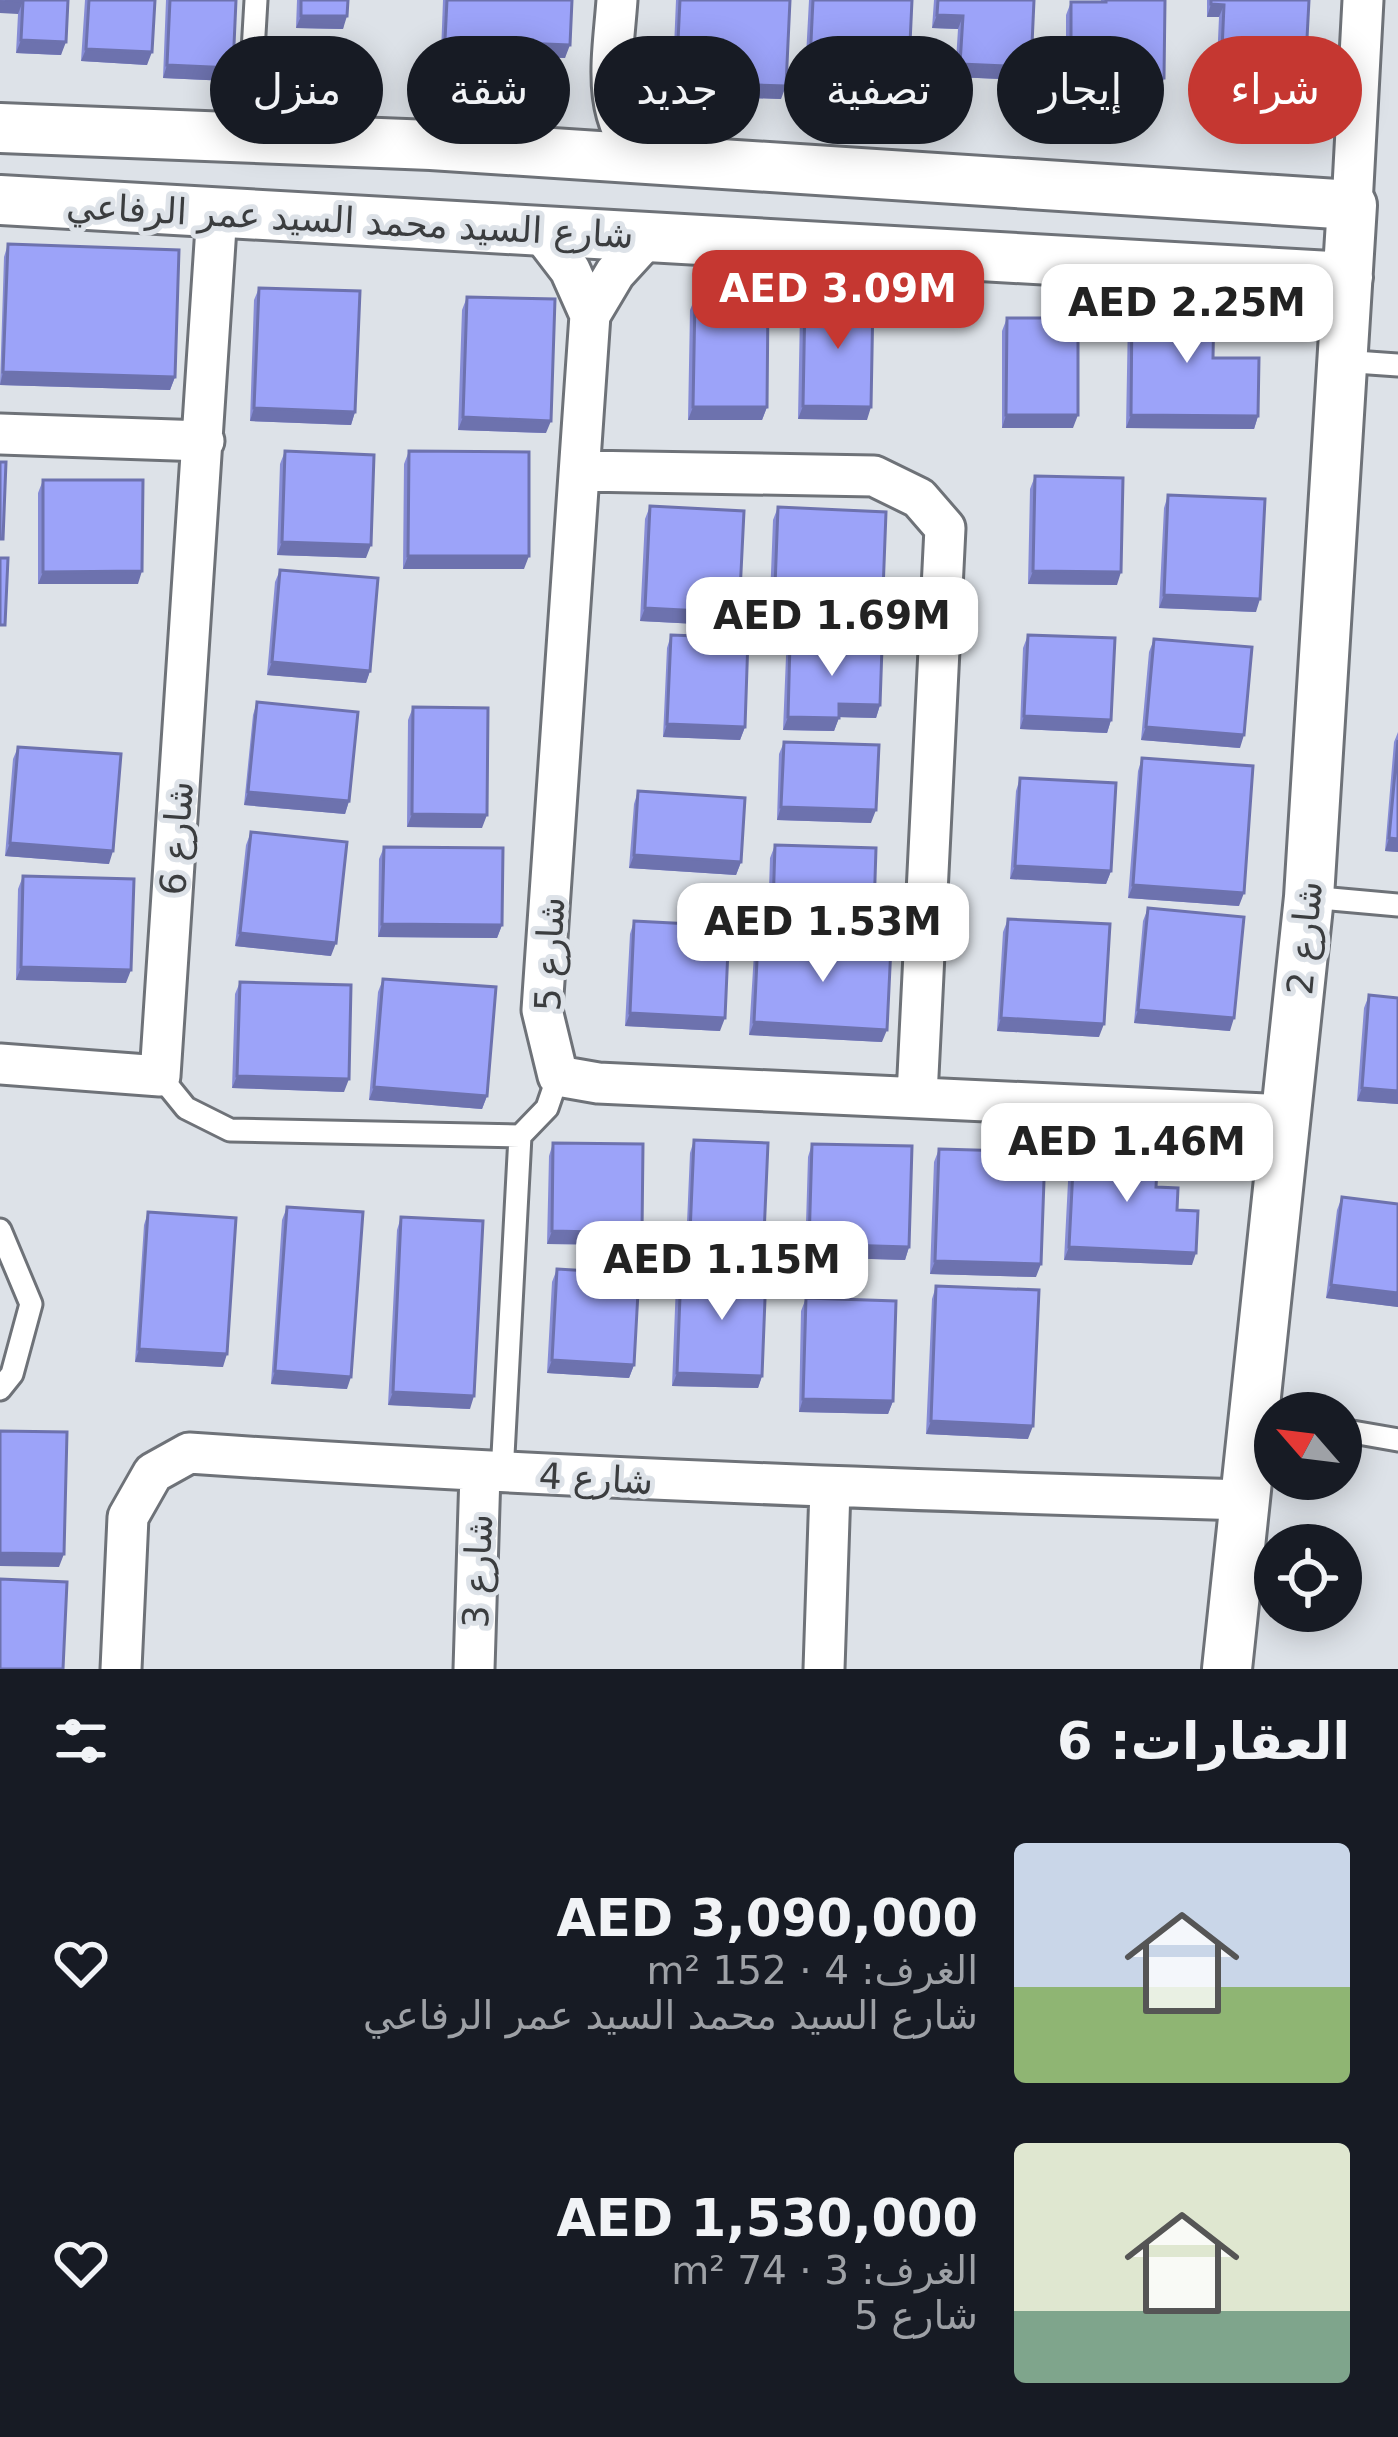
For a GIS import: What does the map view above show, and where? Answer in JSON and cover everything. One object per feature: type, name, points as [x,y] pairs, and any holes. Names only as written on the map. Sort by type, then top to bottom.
[{"type":"street","points":[[614,36],[616,0]]},
{"type":"street","points":[[1352,206],[1363,0]]},
{"type":"street","points":[[563,154],[594,123]]},
{"type":"street","name":"شارع السيد محمد السيد عمر الرفاعي","points":[[0,128],[210,136]]},
{"type":"street","name":"شارع السيد محمد السيد عمر الرفاعي","points":[[383,143],[1352,206]]},
{"type":"street","points":[[631,144],[642,160]]},
{"type":"street","points":[[19,201],[21,171],[34,158],[361,174],[430,145]]},
{"type":"street","name":"شارع السيد محمد السيد عمر الرفاعي","points":[[19,201],[1348,277]]},
{"type":"street","name":"شارع 2","points":[[1266,1392],[1309,897],[1352,206]]},
{"type":"street","name":"شارع 6","points":[[160,1076],[218,212]]},
{"type":"street","name":"شارع 5","points":[[540,231],[570,270],[590,315],[542,1010],[558,1076]]},
{"type":"street","name":"شارع 5","points":[[590,315],[615,273],[647,237]]},
{"type":"street","points":[[0,434],[204,441]]},
{"type":"street","points":[[581,471],[874,476],[920,497],[945,528],[916,1096]]},
{"type":"street","points":[[0,1064],[160,1076]]},
{"type":"street","points":[[558,1076],[598,1083],[1288,1115]]},
{"type":"street","name":"شارع 4","points":[[121,1669],[128,1517],[153,1473],[189,1453],[830,1489],[1246,1500]]},
{"type":"street","name":"شارع 2","points":[[1228,1669],[1254,1464]]},
{"type":"street","name":"شارع 3","points":[[474,1669],[491,1473]]},
{"type":"street","points":[[824,1669],[830,1489]]},
{"type":"lane","points":[[254,36],[256,0]]},
{"type":"lane","points":[[1341,361],[1398,365]]},
{"type":"lane","points":[[1309,897],[1398,905]]},
{"type":"lane","points":[[160,1076],[185,1108],[230,1130],[520,1136]]},
{"type":"lane","points":[[491,1473],[520,1136],[547,1108],[558,1076]]},
{"type":"lane","points":[[0,1230],[31,1304],[11,1374],[0,1389]]},
{"type":"lane","points":[[1362,1434],[1398,1440]]},
{"type":"building","points":[[5,0],[68,0],[66,42],[21,40],[23,1]]},
{"type":"building","points":[[89,0],[155,0],[152,52],[86,49]]},
{"type":"building","points":[[170,0],[236,0],[234,36],[210,36],[210,67],[167,65]]},
{"type":"building","points":[[301,0],[348,0],[347,16],[301,16]]},
{"type":"building","points":[[447,0],[572,0],[570,45],[570,36],[445,36]]},
{"type":"building","points":[[680,0],[790,0],[784,86],[760,85],[760,36],[678,36]]},
{"type":"building","points":[[813,0],[912,0],[910,36],[811,36]]},
{"type":"building","points":[[938,0],[1034,0],[1032,36],[997,36],[997,66],[973,65],[973,36],[962,36],[963,16],[937,15]]},
{"type":"building","points":[[1165,0],[1164,78],[1164,36],[1071,36],[1071,2]]},
{"type":"building","points":[[1211,0],[1309,0],[1307,36],[1223,36],[1224,5],[1211,4]]},
{"type":"building","points":[[8,244],[179,250],[175,377],[3,372]]},
{"type":"building","points":[[259,288],[360,291],[355,412],[254,408]]},
{"type":"building","points":[[467,297],[555,299],[551,421],[463,417]]},
{"type":"building","points":[[695,298],[768,299],[767,407],[693,407]]},
{"type":"building","points":[[805,298],[873,299],[871,407],[803,406]]},
{"type":"building","points":[[1132,303],[1214,304],[1213,358],[1259,358],[1258,416],[1131,415]]},
{"type":"building","points":[[1007,318],[1078,318],[1078,415],[1006,415]]},
{"type":"building","points":[[285,451],[374,455],[371,545],[282,542]]},
{"type":"building","points":[[409,451],[529,452],[529,556],[408,556]]},
{"type":"building","points":[[0,462],[6,462],[3,539],[0,539]]},
{"type":"building","points":[[1035,476],[1123,478],[1121,572],[1033,571]]},
{"type":"building","points":[[43,480],[143,480],[142,571],[43,572]]},
{"type":"building","points":[[1168,495],[1265,499],[1260,599],[1164,595]]},
{"type":"building","points":[[650,506],[744,511],[739,613],[645,608]]},
{"type":"building","points":[[778,507],[886,512],[882,618],[774,613]]},
{"type":"building","points":[[0,558],[8,558],[5,625],[0,625]]},
{"type":"building","points":[[280,570],[378,578],[370,671],[272,662]]},
{"type":"building","points":[[671,635],[748,638],[745,727],[667,724]]},
{"type":"building","points":[[1028,635],[1115,638],[1111,720],[1024,716]]},
{"type":"building","points":[[1154,639],[1252,647],[1244,735],[1146,727]]},
{"type":"building","points":[[790,643],[882,647],[880,705],[839,704],[839,718],[788,717]]},
{"type":"building","points":[[257,702],[358,712],[349,801],[248,792]]},
{"type":"building","points":[[413,707],[488,708],[487,815],[412,814]]},
{"type":"building","points":[[1398,740],[1398,839],[1389,838]]},
{"type":"building","points":[[784,742],[879,745],[876,810],[781,807]]},
{"type":"building","points":[[18,747],[121,754],[113,851],[10,843]]},
{"type":"building","points":[[1142,758],[1253,766],[1244,893],[1133,885]]},
{"type":"building","points":[[1020,778],[1116,783],[1111,871],[1015,866]]},
{"type":"building","points":[[638,791],[745,798],[741,862],[634,855]]},
{"type":"building","points":[[251,832],[347,842],[336,943],[240,933]]},
{"type":"building","points":[[775,845],[876,848],[874,911],[773,908]]},
{"type":"building","points":[[384,847],[503,848],[502,925],[382,924]]},
{"type":"building","points":[[23,876],[134,879],[131,970],[21,967]]},
{"type":"building","points":[[1148,908],[1244,917],[1234,1018],[1138,1010]]},
{"type":"building","points":[[1008,919],[1110,924],[1104,1024],[1001,1018]]},
{"type":"building","points":[[634,921],[729,926],[725,1018],[630,1013]]},
{"type":"building","points":[[758,940],[891,946],[887,1030],[754,1022]]},
{"type":"building","points":[[383,979],[496,987],[487,1096],[374,1087]]},
{"type":"building","points":[[240,982],[351,985],[349,1079],[237,1076]]},
{"type":"building","points":[[1369,995],[1398,998],[1398,1091],[1362,1088]]},
{"type":"building","points":[[694,1140],[768,1143],[764,1235],[690,1233]]},
{"type":"building","points":[[553,1143],[643,1144],[642,1233],[552,1231]]},
{"type":"building","points":[[812,1144],[912,1146],[909,1247],[809,1244]]},
{"type":"building","points":[[939,1149],[1045,1152],[1041,1264],[935,1261]]},
{"type":"building","points":[[1074,1149],[1158,1153],[1156,1187],[1178,1188],[1177,1210],[1198,1211],[1196,1253],[1069,1247]]},
{"type":"building","points":[[1342,1197],[1398,1204],[1398,1293],[1331,1285]]},
{"type":"building","points":[[287,1207],[363,1212],[351,1377],[275,1371]]},
{"type":"building","points":[[148,1212],[236,1218],[227,1354],[139,1349]]},
{"type":"building","points":[[401,1217],[483,1221],[474,1396],[393,1392]]},
{"type":"building","points":[[557,1269],[639,1274],[634,1365],[552,1360]]},
{"type":"building","points":[[681,1271],[766,1273],[762,1376],[677,1373]]},
{"type":"building","points":[[936,1286],[1039,1290],[1033,1426],[931,1421]]},
{"type":"building","points":[[806,1298],[896,1301],[893,1401],[803,1399]]},
{"type":"building","points":[[0,1431],[67,1432],[64,1554],[0,1553]]},
{"type":"building","points":[[0,1579],[67,1582],[63,1669],[0,1669]]}]
